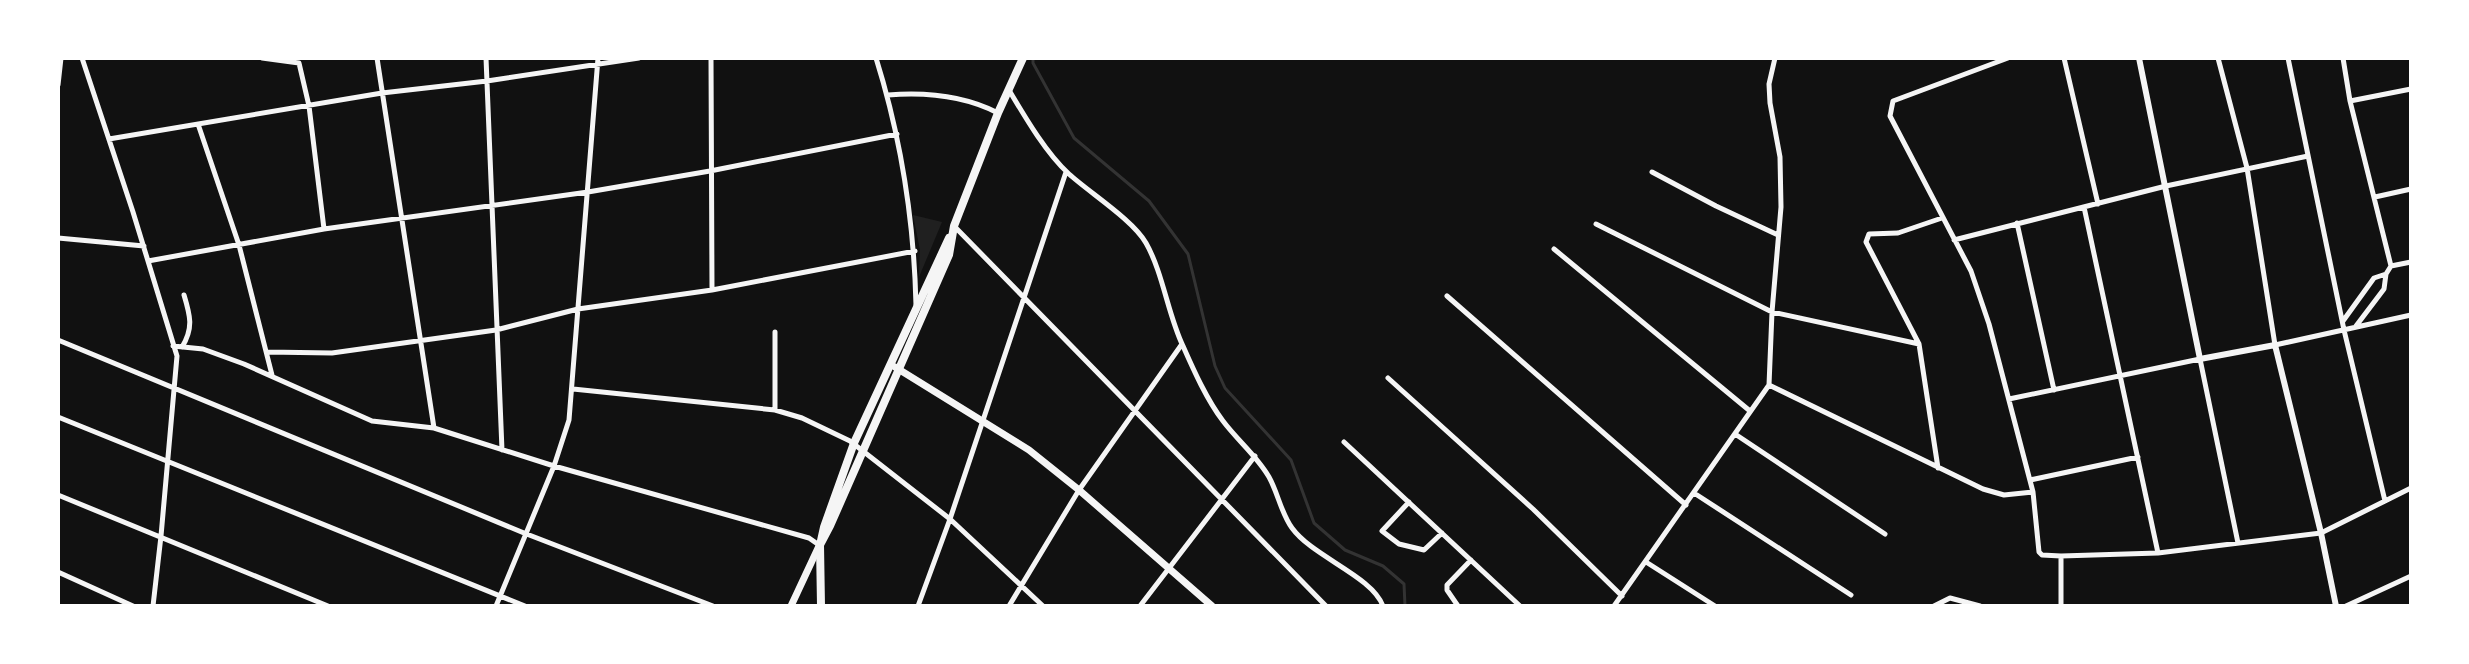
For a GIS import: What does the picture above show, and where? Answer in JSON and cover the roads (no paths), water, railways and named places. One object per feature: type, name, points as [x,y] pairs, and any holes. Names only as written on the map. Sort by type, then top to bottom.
[{"type":"main road","points":[[791,606],[862,451],[916,305],[954,226],[1023,58]]},
{"type":"main road","points":[[821,606],[820,545],[824,527],[854,443],[949,255],[954,226]]},
{"type":"main road","points":[[894,367],[1029,450],[1212,606]]},
{"type":"street","points":[[58,85],[61,58]]},
{"type":"street","points":[[82,58],[177,356],[153,606]]},
{"type":"street","points":[[262,58],[299,63],[309,106],[324,229]]},
{"type":"street","points":[[377,58],[434,428]]},
{"type":"street","points":[[486,58],[502,450]]},
{"type":"street","points":[[109,139],[382,93],[639,58]]},
{"type":"street","points":[[711,58],[712,290]]},
{"type":"street","points":[[876,58],[897,134],[915,251],[916,305]]},
{"type":"street","points":[[1614,606],[1769,385],[1781,207],[1780,157],[1769,84],[1775,58]]},
{"type":"street","points":[[2008,58],[1893,101],[1890,116],[1971,271],[1989,324],[2033,492],[2039,552],[2042,555],[2061,556],[2158,553],[2321,533],[2411,488]]},
{"type":"street","points":[[2064,58],[2098,204]]},
{"type":"street","points":[[2139,58],[2238,543]]},
{"type":"street","points":[[2218,58],[2247,168],[2275,345],[2336,606]]},
{"type":"street","points":[[2288,58],[2344,330],[2385,501]]},
{"type":"street","points":[[2343,58],[2350,101],[2391,266],[2386,274],[2384,289],[2356,327]]},
{"type":"street","points":[[496,606],[554,466],[569,420],[597,62]]},
{"type":"street","points":[[1009,89],[1025,118],[1066,171],[1146,242],[1182,344],[1220,418],[1255,456],[1271,480],[1290,526],[1305,543],[1368,586],[1383,606]]},
{"type":"street","points":[[2350,101],[2411,89]]},
{"type":"street","points":[[888,95],[910,93],[950,97],[983,105],[998,113]]},
{"type":"street","points":[[198,124],[239,245],[273,376]]},
{"type":"street","points":[[148,261],[324,229],[588,192],[897,134]]},
{"type":"street","points":[[1954,240],[2166,186],[2308,156]]},
{"type":"street","points":[[918,606],[1066,171]]},
{"type":"street","points":[[1652,172],[1778,235]]},
{"type":"street","points":[[2375,197],[2411,189]]},
{"type":"street","points":[[2084,207],[2158,553]]},
{"type":"street","points":[[1938,468],[1919,344],[1866,238],[1869,234],[1898,233],[1942,218]]},
{"type":"street","points":[[2017,223],[2054,390]]},
{"type":"street","points":[[1596,224],[1772,312],[1919,344]]},
{"type":"street","points":[[954,226],[1326,606]]},
{"type":"street","points":[[58,238],[144,246]]},
{"type":"street","points":[[1554,249],[1751,412]]},
{"type":"street","points":[[267,352],[332,353],[496,330],[578,309],[712,290],[915,251]]},
{"type":"street","points":[[2391,266],[2411,262]]},
{"type":"street","points":[[2343,321],[2374,278],[2386,274]]},
{"type":"street","points":[[182,347],[191,324],[184,295]]},
{"type":"street","points":[[1447,296],[1686,505]]},
{"type":"street","points":[[2009,399],[2411,315]]},
{"type":"street","points":[[775,332],[775,410]]},
{"type":"street","points":[[58,340],[524,533],[713,606]]},
{"type":"street","points":[[1009,606],[1079,490],[1182,344]]},
{"type":"street","points":[[173,346],[203,349],[273,376],[372,421],[434,428],[554,466],[809,538],[820,545]]},
{"type":"street","points":[[1388,378],[1533,509],[1622,596]]},
{"type":"street","points":[[1769,385],[1993,493],[2033,492]]},
{"type":"street","points":[[573,389],[775,410],[802,418],[854,443],[950,519],[1043,606]]},
{"type":"street","points":[[58,417],[525,606]]},
{"type":"street","points":[[1735,434],[1885,534]]},
{"type":"street","points":[[1344,442],[1520,606]]},
{"type":"street","points":[[1140,606],[1255,456]]},
{"type":"street","points":[[2030,480],[2138,457]]},
{"type":"street","points":[[1694,493],[1851,595]]},
{"type":"street","points":[[58,495],[328,606]]},
{"type":"street","points":[[1409,502],[1382,531],[1402,545],[1424,550],[1442,533]]},
{"type":"street","points":[[2061,556],[2061,606]]},
{"type":"street","points":[[1458,606],[1447,585],[1471,560]]},
{"type":"street","points":[[1646,562],[1715,606]]},
{"type":"street","points":[[58,572],[133,606]]},
{"type":"street","points":[[2346,606],[2411,576]]},
{"type":"street","points":[[1934,606],[1950,598],[1980,606]]},
{"type":"waterway","points":[[1033,58],[1074,138],[1149,201],[1188,254],[1215,366],[1225,388],[1291,460],[1314,523],[1345,550],[1383,566],[1404,584],[1405,606]]}]
